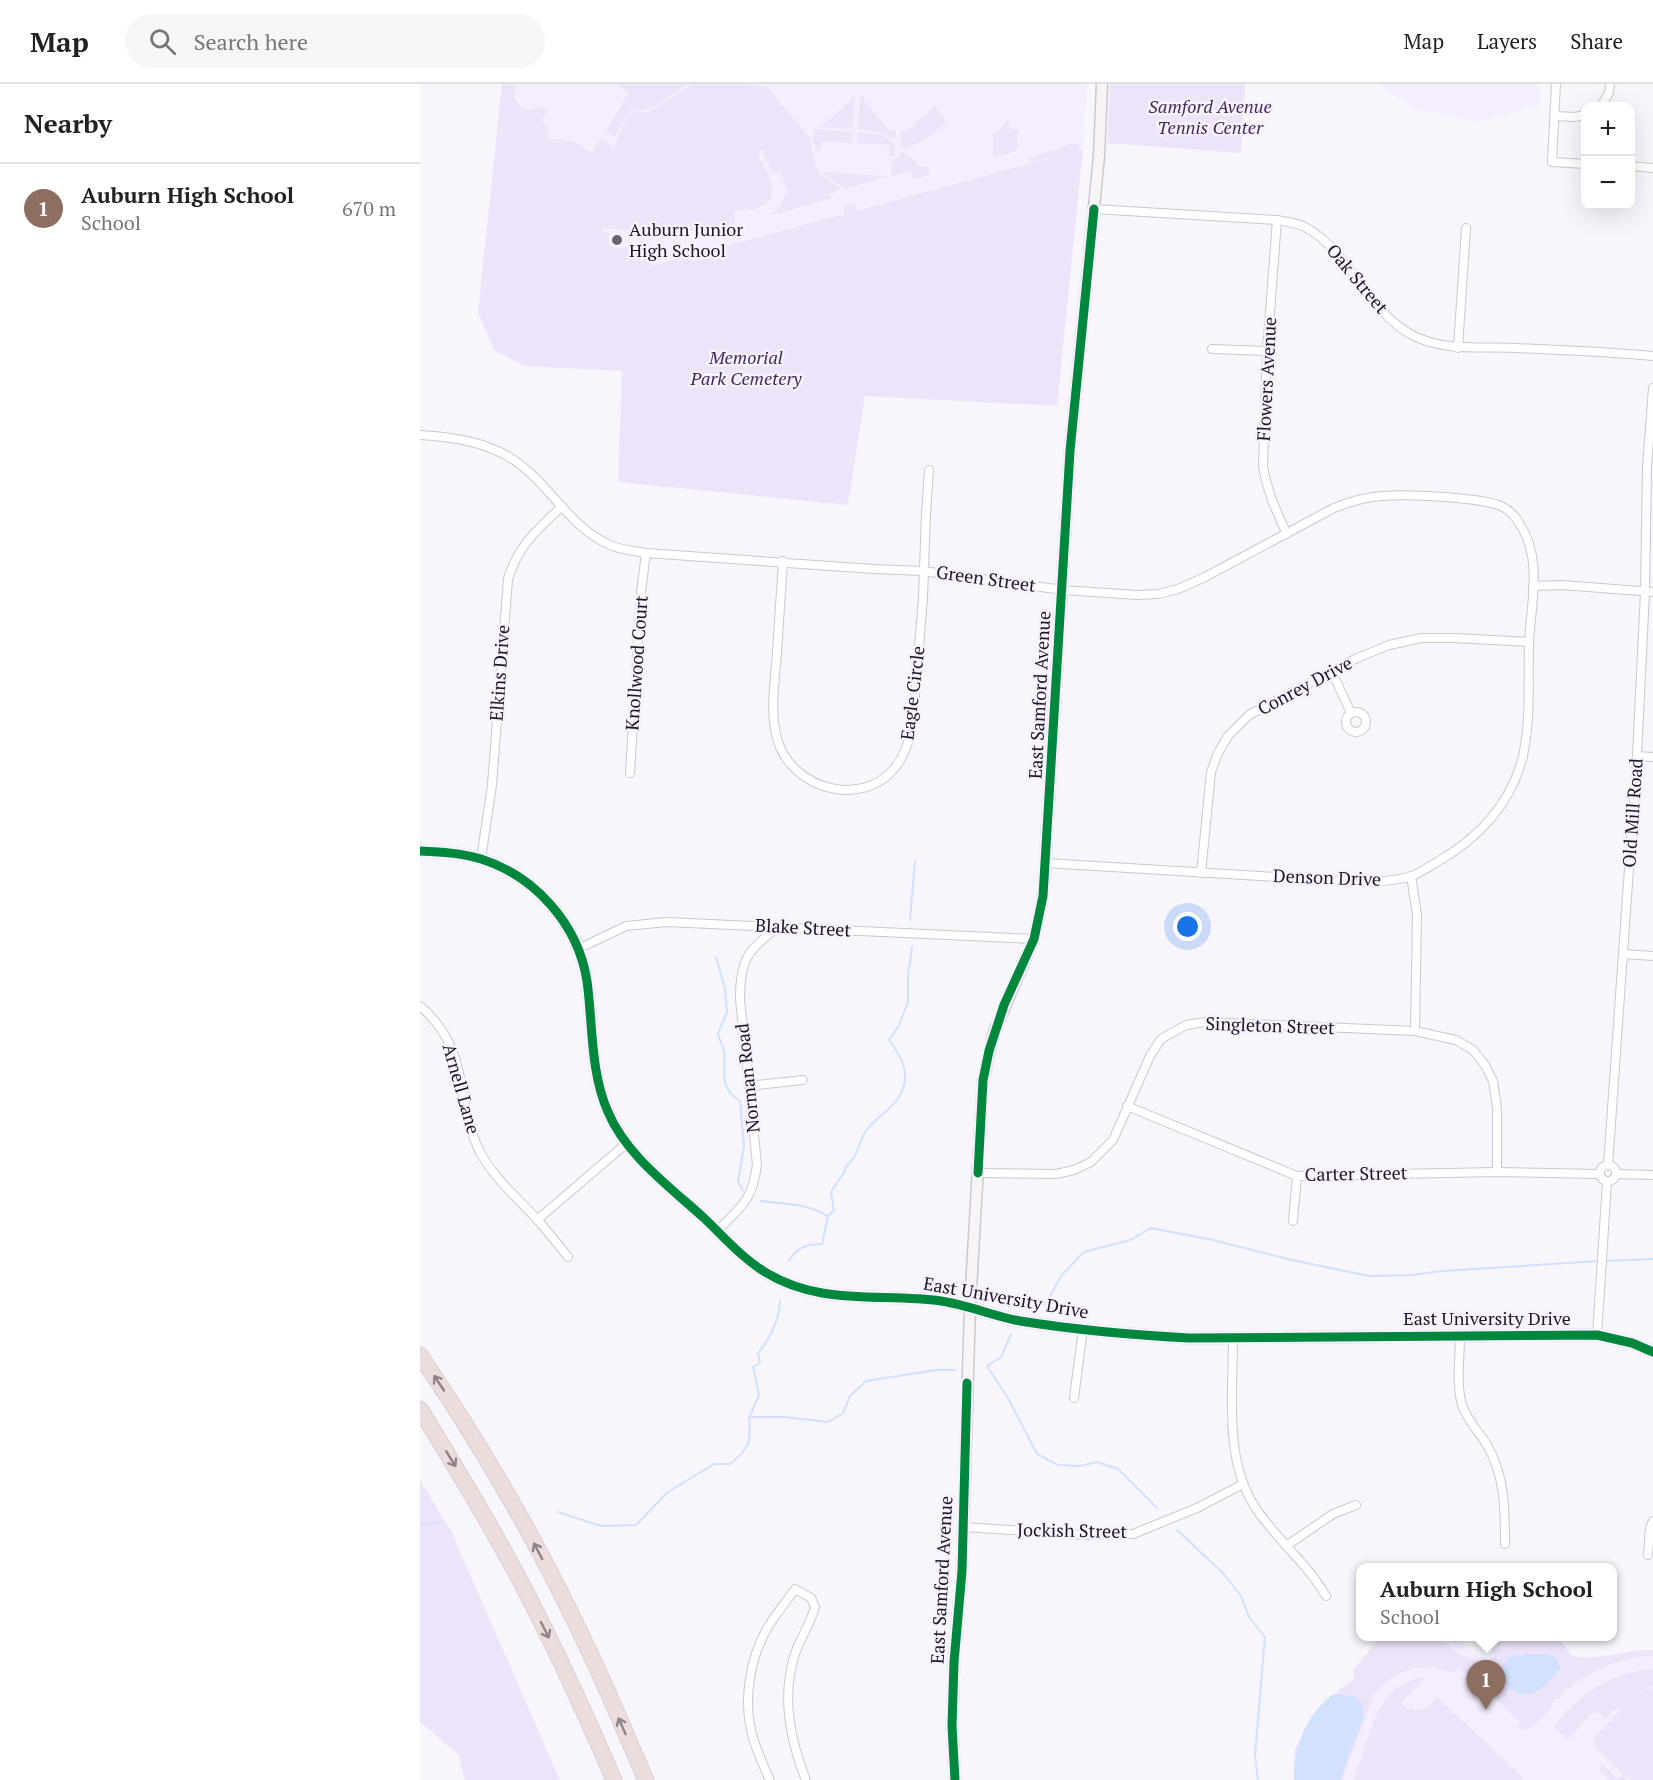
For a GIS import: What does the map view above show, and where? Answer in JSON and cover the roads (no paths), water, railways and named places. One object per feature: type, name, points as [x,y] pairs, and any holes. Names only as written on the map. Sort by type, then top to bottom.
[{"type":"highway","points":[[420,1355],[467,1427],[540,1554],[589,1651],[646,1780]]},
{"type":"highway","points":[[420,1409],[511,1563],[573,1688],[614,1780]]},
{"type":"street","name":"East Samford Avenue","points":[[955,1780],[952,1726],[954,1662],[962,1571],[970,1307],[983,1080],[989,1051],[1004,1005],[1034,939],[1043,896],[1070,451],[1099,156],[1102,84]]},
{"type":"street","points":[[1556,84],[1552,162],[1581,164]]},
{"type":"street","points":[[1603,102],[1610,93],[1610,84]]},
{"type":"street","points":[[1555,116],[1581,116]]},
{"type":"street","points":[[1635,166],[1653,168]]},
{"type":"street","name":"Oak Street","points":[[1094,209],[1296,223],[1325,240],[1380,309],[1410,334],[1427,342],[1458,348],[1512,348],[1653,356]]},
{"type":"street","name":"Flowers Avenue","points":[[1277,220],[1267,351],[1263,466],[1269,494],[1287,534]]},
{"type":"street","points":[[1458,348],[1466,228]]},
{"type":"street","points":[[1212,349],[1267,351]]},
{"type":"street","name":"Old Mill Road","points":[[1608,1165],[1649,592],[1644,519],[1653,388]]},
{"type":"street","name":"Green Street","points":[[420,435],[482,444],[509,456],[525,467],[586,530],[620,549],[646,553],[923,571],[983,577],[1063,590],[1137,596],[1178,589],[1205,577],[1352,500],[1391,496],[1487,501],[1505,508],[1519,521],[1528,539],[1533,586]]},
{"type":"street","name":"Eagle Circle","points":[[783,561],[774,697],[774,717],[780,746],[789,763],[803,776],[829,788],[849,791],[867,787],[892,771],[903,756],[910,738],[923,598],[929,470]]},
{"type":"street","name":"Elkins Drive","points":[[482,859],[492,786],[508,579],[514,559],[525,542],[562,506]]},
{"type":"street","name":"Knollwood Court","points":[[630,773],[641,592],[646,553]]},
{"type":"street","points":[[1533,586],[1562,585],[1649,592]]},
{"type":"street","name":"Denson Drive","points":[[1046,863],[1360,882],[1411,876],[1466,844],[1482,830],[1510,790],[1523,754],[1527,726],[1533,586]]},
{"type":"street","name":"Conrey Drive","points":[[1201,873],[1211,772],[1228,736],[1249,716],[1380,648],[1421,639],[1454,638],[1529,642]]},
{"type":"street","points":[[1332,672],[1350,713]]},
{"type":"street","points":[[1637,756],[1653,757]]},
{"type":"street","name":"East University Drive","points":[[420,851],[458,854],[482,859],[504,868],[535,888],[560,916],[578,949],[586,979],[597,1078],[613,1123],[646,1164],[717,1231],[745,1257],[785,1283],[808,1291],[838,1296],[933,1300],[1018,1320],[1160,1336],[1233,1338],[1597,1335],[1632,1343],[1653,1352]]},
{"type":"street","points":[[1411,876],[1417,915],[1414,1031]]},
{"type":"street","name":"Blake Street","points":[[578,949],[626,926],[647,922],[696,922],[1034,939]]},
{"type":"street","name":"Norman Road","points":[[717,1231],[747,1201],[754,1183],[757,1164],[740,999],[743,963],[761,939],[779,927]]},
{"type":"street","points":[[1623,954],[1653,956]]},
{"type":"street","name":"Arnell Lane","points":[[420,1006],[437,1023],[456,1057],[470,1124],[480,1152],[508,1191],[537,1220],[568,1257]]},
{"type":"street","name":"Singleton Street","points":[[978,1173],[1046,1175],[1083,1167],[1100,1156],[1113,1140],[1150,1056],[1161,1039],[1186,1025],[1205,1022],[1414,1031],[1456,1040],[1473,1050],[1485,1065],[1493,1081],[1497,1108],[1497,1172]]},
{"type":"street","points":[[749,1086],[803,1080]]},
{"type":"street","name":"Carter Street","points":[[1127,1106],[1297,1176],[1497,1172],[1599,1174]]},
{"type":"street","points":[[537,1220],[627,1143]]},
{"type":"street","points":[[1608,1165],[1614,1168],[1616,1174],[1614,1179],[1607,1182],[1602,1180],[1599,1174],[1601,1168],[1608,1165]]},
{"type":"street","points":[[1616,1174],[1653,1175]]},
{"type":"street","points":[[1293,1221],[1297,1176]]},
{"type":"street","points":[[1597,1335],[1607,1182]]},
{"type":"street","points":[[1074,1398],[1083,1329]]},
{"type":"street","points":[[1460,1335],[1462,1403],[1496,1463],[1502,1482],[1505,1544]]},
{"type":"street","points":[[1233,1338],[1233,1435],[1235,1455],[1243,1484],[1258,1512],[1304,1564],[1326,1596]]},
{"type":"street","name":"Jockish Street","points":[[963,1527],[1085,1535],[1133,1534],[1197,1508],[1243,1484]]},
{"type":"street","points":[[1286,1546],[1333,1514],[1356,1505]]},
{"type":"street","points":[[1647,1556],[1653,1521]]},
{"type":"street","points":[[770,1780],[753,1740],[750,1724],[750,1684],[754,1663],[767,1629],[795,1589],[810,1598],[815,1607],[795,1653],[788,1693],[790,1731],[807,1780]]},
{"type":"water","points":[[1527,1654],[1555,1656],[1561,1667],[1538,1691],[1523,1694],[1515,1691],[1497,1675],[1509,1657]]},
{"type":"water","points":[[1334,1694],[1355,1696],[1363,1704],[1362,1721],[1340,1780],[1294,1780],[1296,1755],[1303,1731],[1316,1711]]},
{"type":"waterway","points":[[910,920],[915,861]]},
{"type":"waterway","points":[[789,1261],[795,1252],[803,1247],[822,1244],[828,1216],[834,1210],[831,1192],[856,1154],[867,1129],[897,1100],[902,1092],[904,1068],[889,1040],[899,1025],[908,1002],[908,976],[912,947]]},
{"type":"waterway","points":[[716,957],[725,989],[727,1012],[718,1033],[724,1052],[724,1080],[728,1091],[740,1101],[744,1146],[738,1182],[743,1190]]},
{"type":"waterway","points":[[761,1201],[804,1206],[827,1216]]},
{"type":"waterway","points":[[1045,1305],[1061,1276],[1084,1252],[1130,1240],[1151,1228],[1369,1276],[1599,1261]]},
{"type":"waterway","points":[[1605,1261],[1653,1259]]},
{"type":"waterway","points":[[750,1416],[759,1395],[753,1367],[760,1363],[758,1353],[774,1328],[780,1300]]},
{"type":"waterway","points":[[1011,1334],[1001,1357],[987,1366],[1008,1398],[1037,1454],[1058,1465],[1080,1466],[1097,1462],[1118,1469],[1157,1508]]},
{"type":"waterway","points":[[558,1512],[601,1526],[636,1525],[668,1492],[714,1464],[730,1464],[737,1458],[748,1444],[749,1417],[784,1417],[828,1422],[843,1413],[850,1396],[866,1381],[936,1370],[956,1370]]},
{"type":"waterway","points":[[420,1525],[441,1522]]},
{"type":"waterway","points":[[1177,1530],[1223,1573],[1241,1596],[1249,1617],[1265,1637],[1255,1755],[1258,1780]]},
{"type":"place","name":"Auburn Junior High School","points":[[617,240]]},
{"type":"place","name":"Auburn High School","points":[[1486,1710]]},
{"type":"park label","name":"Samford Avenue Tennis Center","points":[[1210,117]]},
{"type":"park label","name":"Memorial Park Cemetery","points":[[746,368]]}]
